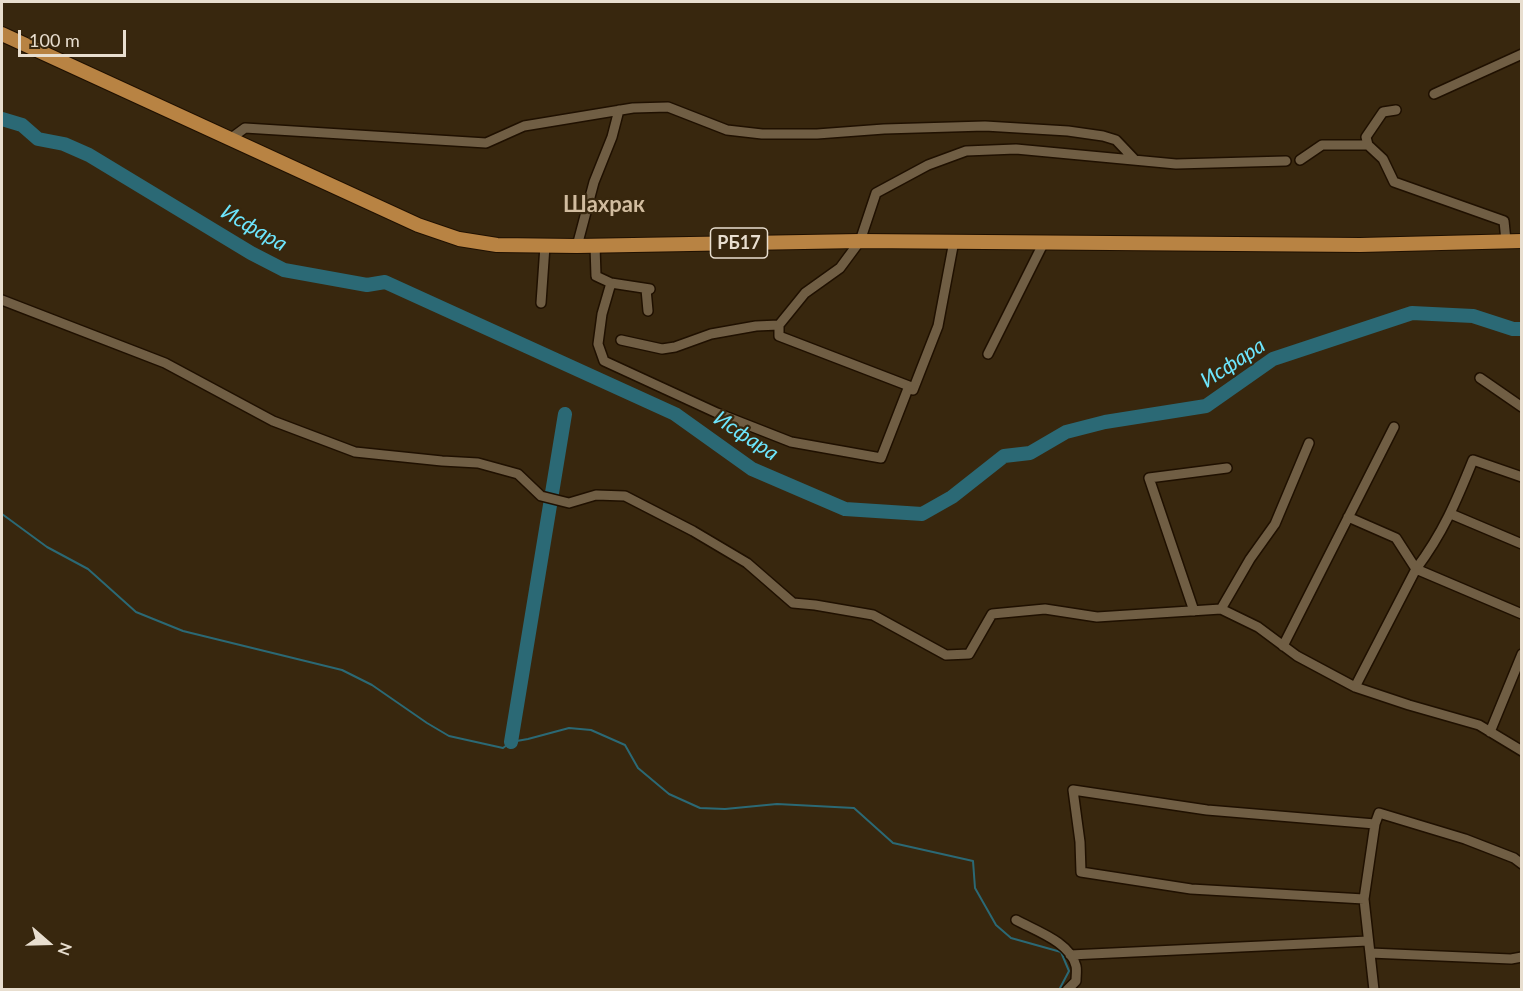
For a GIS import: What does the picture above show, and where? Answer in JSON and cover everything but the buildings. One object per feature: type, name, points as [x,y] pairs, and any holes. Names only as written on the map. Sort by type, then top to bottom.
[{"type":"main road","name":"РБ17","points":[[2,34],[418,225],[459,239],[497,245],[595,246],[860,241],[1360,245],[1521,241]]},
{"type":"street","points":[[1434,94],[1521,54]]},
{"type":"street","points":[[230,139],[245,128],[486,143],[524,126],[619,110],[668,106],[727,129],[762,134],[817,134],[884,129],[985,126],[1068,131],[1116,140],[1135,160]]},
{"type":"street","points":[[577,246],[594,182],[612,137],[619,110]]},
{"type":"street","points":[[1396,110],[1383,112],[1366,137],[1368,145],[1383,159],[1394,182],[1504,220],[1506,241]]},
{"type":"street","points":[[1299,160],[1322,145],[1368,145]]},
{"type":"street","points":[[954,241],[938,326],[913,390],[909,386],[779,336],[780,325],[806,294],[840,268],[860,241],[876,193],[928,165],[966,151],[1016,149],[1176,164],[1286,161]]},
{"type":"street","points":[[988,354],[1044,242]]},
{"type":"street","points":[[541,303],[545,246]]},
{"type":"street","points":[[595,246],[596,276],[611,283],[648,289],[648,311]]},
{"type":"street","points":[[611,283],[602,314],[598,344],[603,361],[717,413],[791,442],[881,458],[909,386]]},
{"type":"street","points":[[2,300],[165,363],[273,421],[355,452],[478,463],[518,474],[541,496],[569,503],[596,495],[625,496],[693,531],[747,563],[793,603],[873,615],[946,655],[969,654],[992,614],[1045,609],[1097,617],[1221,609],[1258,627],[1297,656],[1355,687],[1479,725],[1521,751]]},
{"type":"street","points":[[621,340],[662,349],[675,347],[711,334],[756,326],[780,325]]},
{"type":"street","points":[[1480,378],[1521,407]]},
{"type":"street","points":[[1283,646],[1394,427]]},
{"type":"street","points":[[1221,609],[1250,559],[1275,524],[1309,443]]},
{"type":"street","points":[[1355,687],[1416,570],[1437,541],[1451,514],[1473,460],[1521,477]]},
{"type":"street","points":[[1194,611],[1149,478],[1227,468]]},
{"type":"street","points":[[1451,514],[1521,544]]},
{"type":"street","points":[[1348,517],[1396,538],[1416,570],[1521,614]]},
{"type":"street","points":[[1490,732],[1521,654]]},
{"type":"street","points":[[1364,899],[1191,889],[1081,872],[1080,842],[1073,790],[1207,810],[1375,824]]},
{"type":"street","points":[[1374,990],[1364,899],[1375,824],[1379,813],[1466,839],[1514,858],[1521,864]]},
{"type":"street","points":[[1016,920],[1054,941],[1070,955],[1076,966],[1076,981],[1067,990]]},
{"type":"street","points":[[1070,955],[1368,940]]},
{"type":"street","points":[[1370,953],[1511,960],[1521,957]]},
{"type":"waterway","name":"Исфара","points":[[2,119],[22,125],[38,139],[64,144],[89,155],[251,253],[284,270],[367,285],[385,282],[675,414],[752,469],[845,509],[922,514],[952,497],[1004,456],[1030,453],[1066,432],[1105,422],[1206,406],[1273,359],[1412,313],[1473,316],[1513,329],[1522,329]]},
{"type":"waterway","points":[[511,742],[565,414]]},
{"type":"waterway","points":[[2,514],[47,547],[88,569],[136,612],[183,631],[342,670],[372,685],[449,736],[503,748],[511,742],[569,728],[591,730],[625,745],[638,768],[669,794],[700,808],[725,809],[777,804],[854,808],[893,843],[973,861],[975,888],[996,925],[1011,938],[1061,952],[1069,971],[1059,990]]},
{"type":"district","name":"Шахрак","points":[[604,205]]}]
